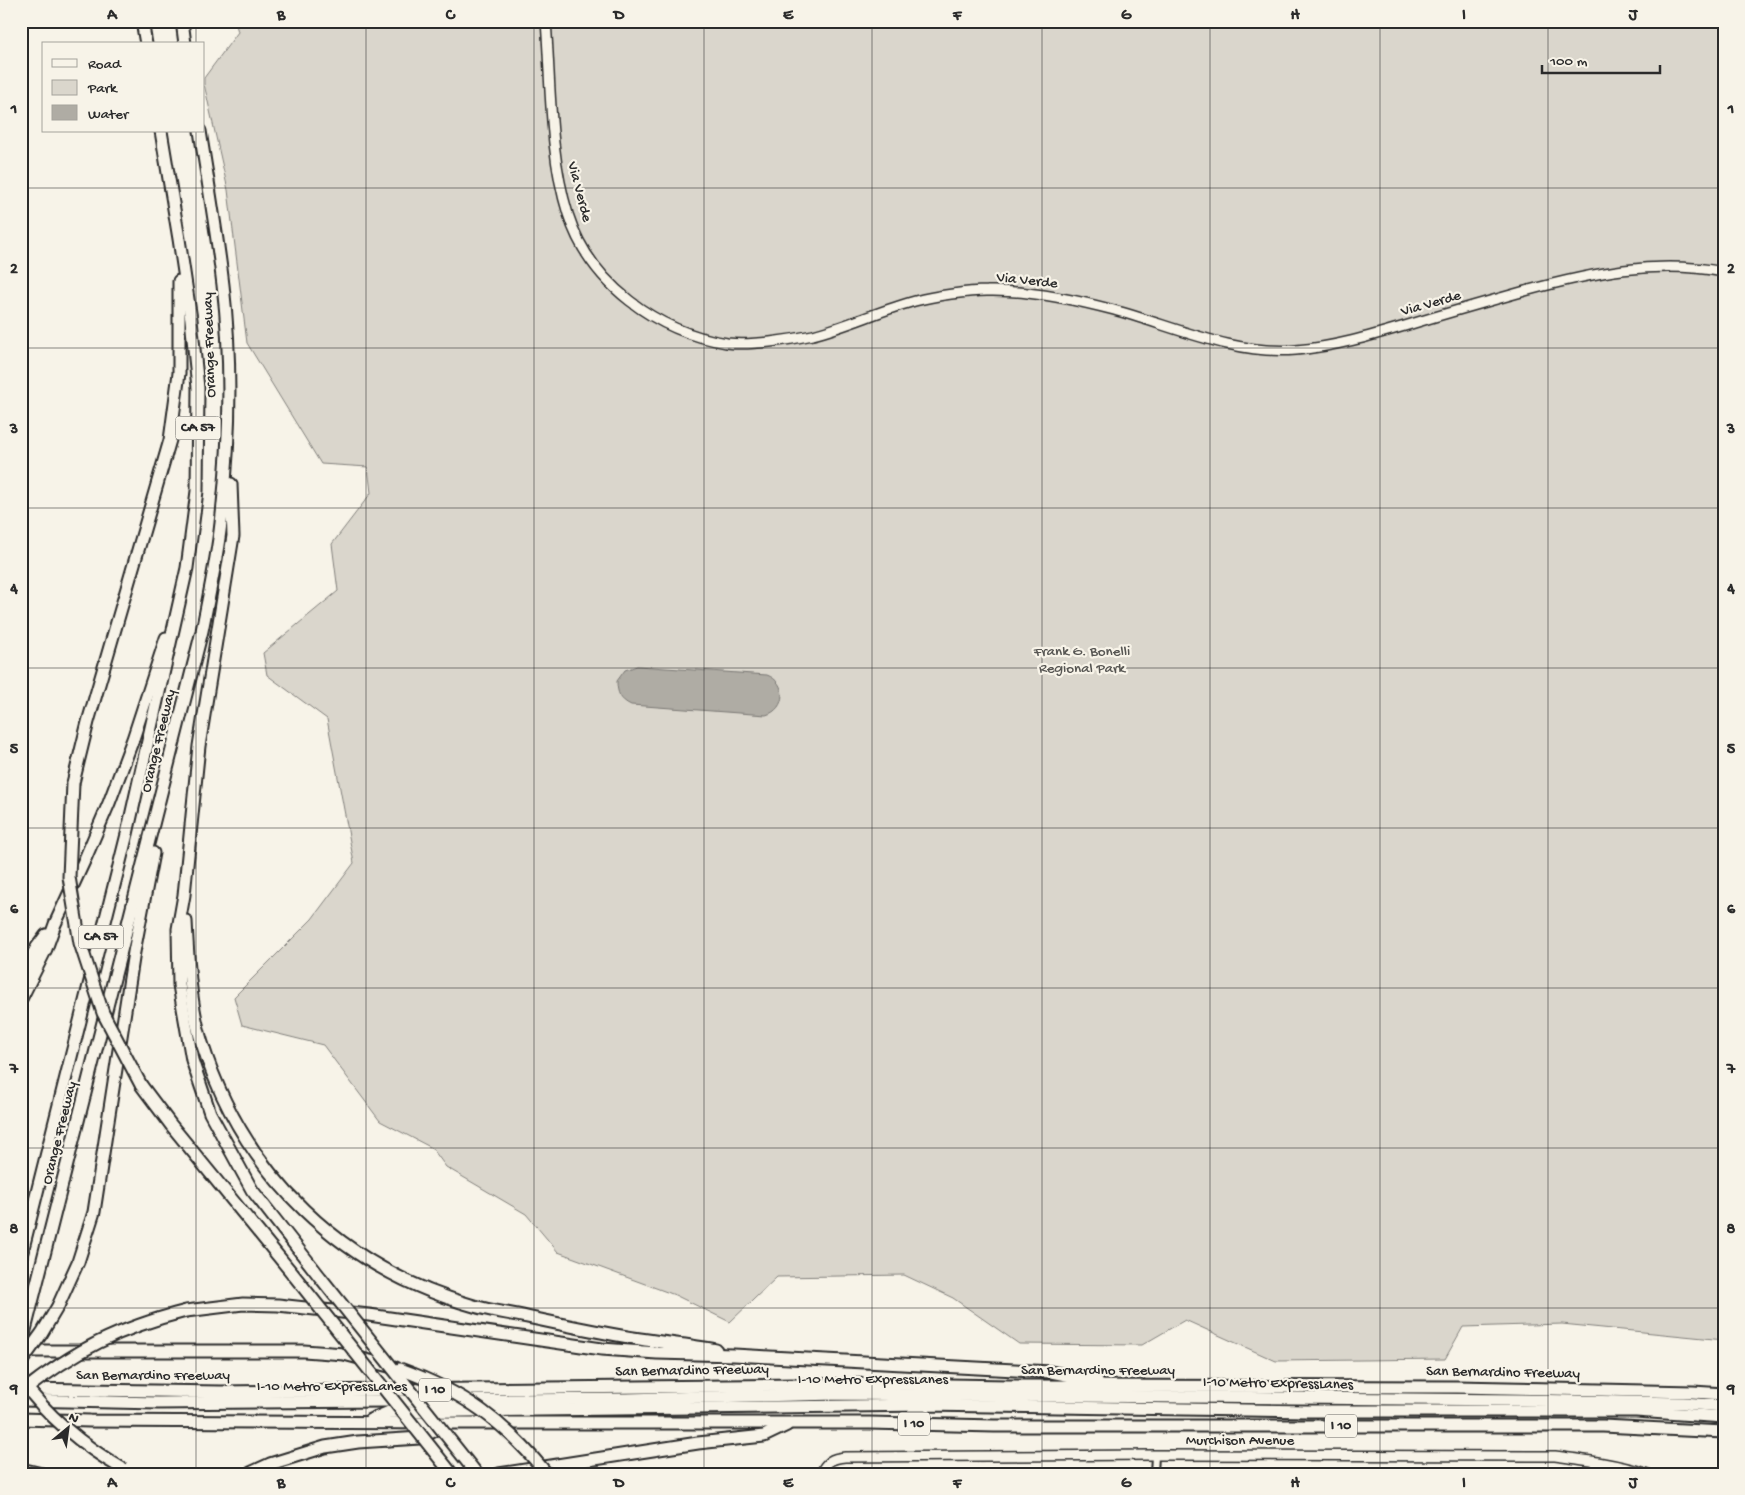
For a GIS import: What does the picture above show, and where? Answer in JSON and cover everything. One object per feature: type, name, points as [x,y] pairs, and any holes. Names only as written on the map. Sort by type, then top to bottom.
[{"type":"highway","points":[[142,21],[146,42]]},
{"type":"highway","points":[[182,21],[186,42]]},
{"type":"highway","name":"Orange Freeway","points":[[21,1256],[127,834],[187,568],[196,491],[198,388],[191,319],[161,132]]},
{"type":"highway","name":"Orange Freeway","points":[[21,1346],[202,631],[214,574],[226,476],[228,351],[223,285],[200,132]]},
{"type":"highway","points":[[179,239],[180,373],[170,440],[88,722],[73,783],[69,878],[80,943],[103,1013],[141,1085],[171,1126],[292,1273],[452,1474]]},
{"type":"highway","points":[[228,423],[233,536],[199,746],[184,894],[178,929],[179,985],[192,1060],[210,1114],[252,1190],[477,1474]]},
{"type":"highway","points":[[21,999],[46,949],[55,924],[86,859],[109,803],[133,740],[162,646],[177,616]]},
{"type":"highway","points":[[21,1362],[42,1333],[58,1306],[78,1262],[94,1212],[134,952],[148,883],[165,779]]},
{"type":"highway","points":[[184,894],[190,984],[201,1040],[213,1076],[231,1113],[261,1160],[291,1197],[324,1229],[353,1251],[398,1278],[431,1293],[476,1306],[554,1323],[700,1347],[734,1355]]},
{"type":"highway","points":[[21,975],[37,947],[55,924]]},
{"type":"highway","points":[[21,1391],[61,1363],[95,1343],[123,1330],[154,1319],[186,1311],[243,1304],[278,1305],[368,1315],[602,1349],[1051,1372],[1120,1386]]},
{"type":"highway","points":[[21,1351],[304,1351],[344,1354],[372,1360],[427,1379],[454,1392],[478,1407],[518,1441],[547,1474]]},
{"type":"highway","points":[[21,1380],[47,1411],[71,1434],[96,1453],[128,1472]]},
{"type":"highway","name":"San Bernardino Freeway","points":[[21,1391],[230,1392],[620,1388],[781,1384],[1457,1387],[1724,1394]]},
{"type":"highway","name":"I-10 Metro ExpressLanes","points":[[21,1400],[257,1402],[626,1399],[837,1394],[1530,1400],[1683,1403],[1724,1406]]},
{"type":"highway","name":"I-10 Metro ExpressLanes","points":[[366,1422],[389,1412],[874,1405],[1299,1411],[1636,1411],[1724,1417]]},
{"type":"highway","name":"I 10","points":[[21,1419],[448,1423],[870,1423],[994,1426],[1603,1426],[1724,1432]]},
{"type":"highway","points":[[248,1474],[270,1464],[325,1448],[358,1442],[420,1438],[448,1423]]},
{"type":"highway","points":[[499,1474],[698,1443],[764,1436],[791,1423]]},
{"type":"highway","points":[[21,1469],[42,1474]]},
{"type":"main road","name":"Via Verde","points":[[546,21],[553,139],[557,167],[562,196],[569,219],[585,252],[607,280],[625,298],[662,322],[700,337],[730,343],[769,342],[812,335],[916,300],[984,291],[1021,292],[1066,299],[1116,310],[1206,339],[1251,348],[1294,351],[1344,343],[1494,300],[1605,271],[1661,266],[1724,272]]},
{"type":"main road","name":"Murchison Avenue","points":[[821,1474],[825,1465],[830,1460],[844,1457],[1155,1455],[1554,1456],[1592,1460],[1648,1474]]},
{"type":"street","points":[[1154,1474],[1155,1455]]},
{"type":"green space","name":"Frank G. Bonelli Regional Park","points":[[235,21],[1724,21],[1724,1340],[1562,1324],[1463,1327],[1445,1359],[1276,1361],[1185,1320],[1142,1345],[1019,1344],[953,1298],[904,1275],[777,1277],[730,1322],[675,1295],[558,1252],[526,1214],[446,1167],[432,1148],[380,1121],[323,1045],[242,1025],[234,997],[312,919],[354,863],[327,719],[267,675],[263,653],[338,591],[332,544],[371,493],[368,467],[321,464],[247,343],[228,190],[205,88],[205,77],[238,32]]},
{"type":"water","points":[[637,666],[767,675],[774,678],[778,683],[782,695],[781,702],[773,712],[766,715],[631,705],[620,696],[617,681],[625,670]]}]
